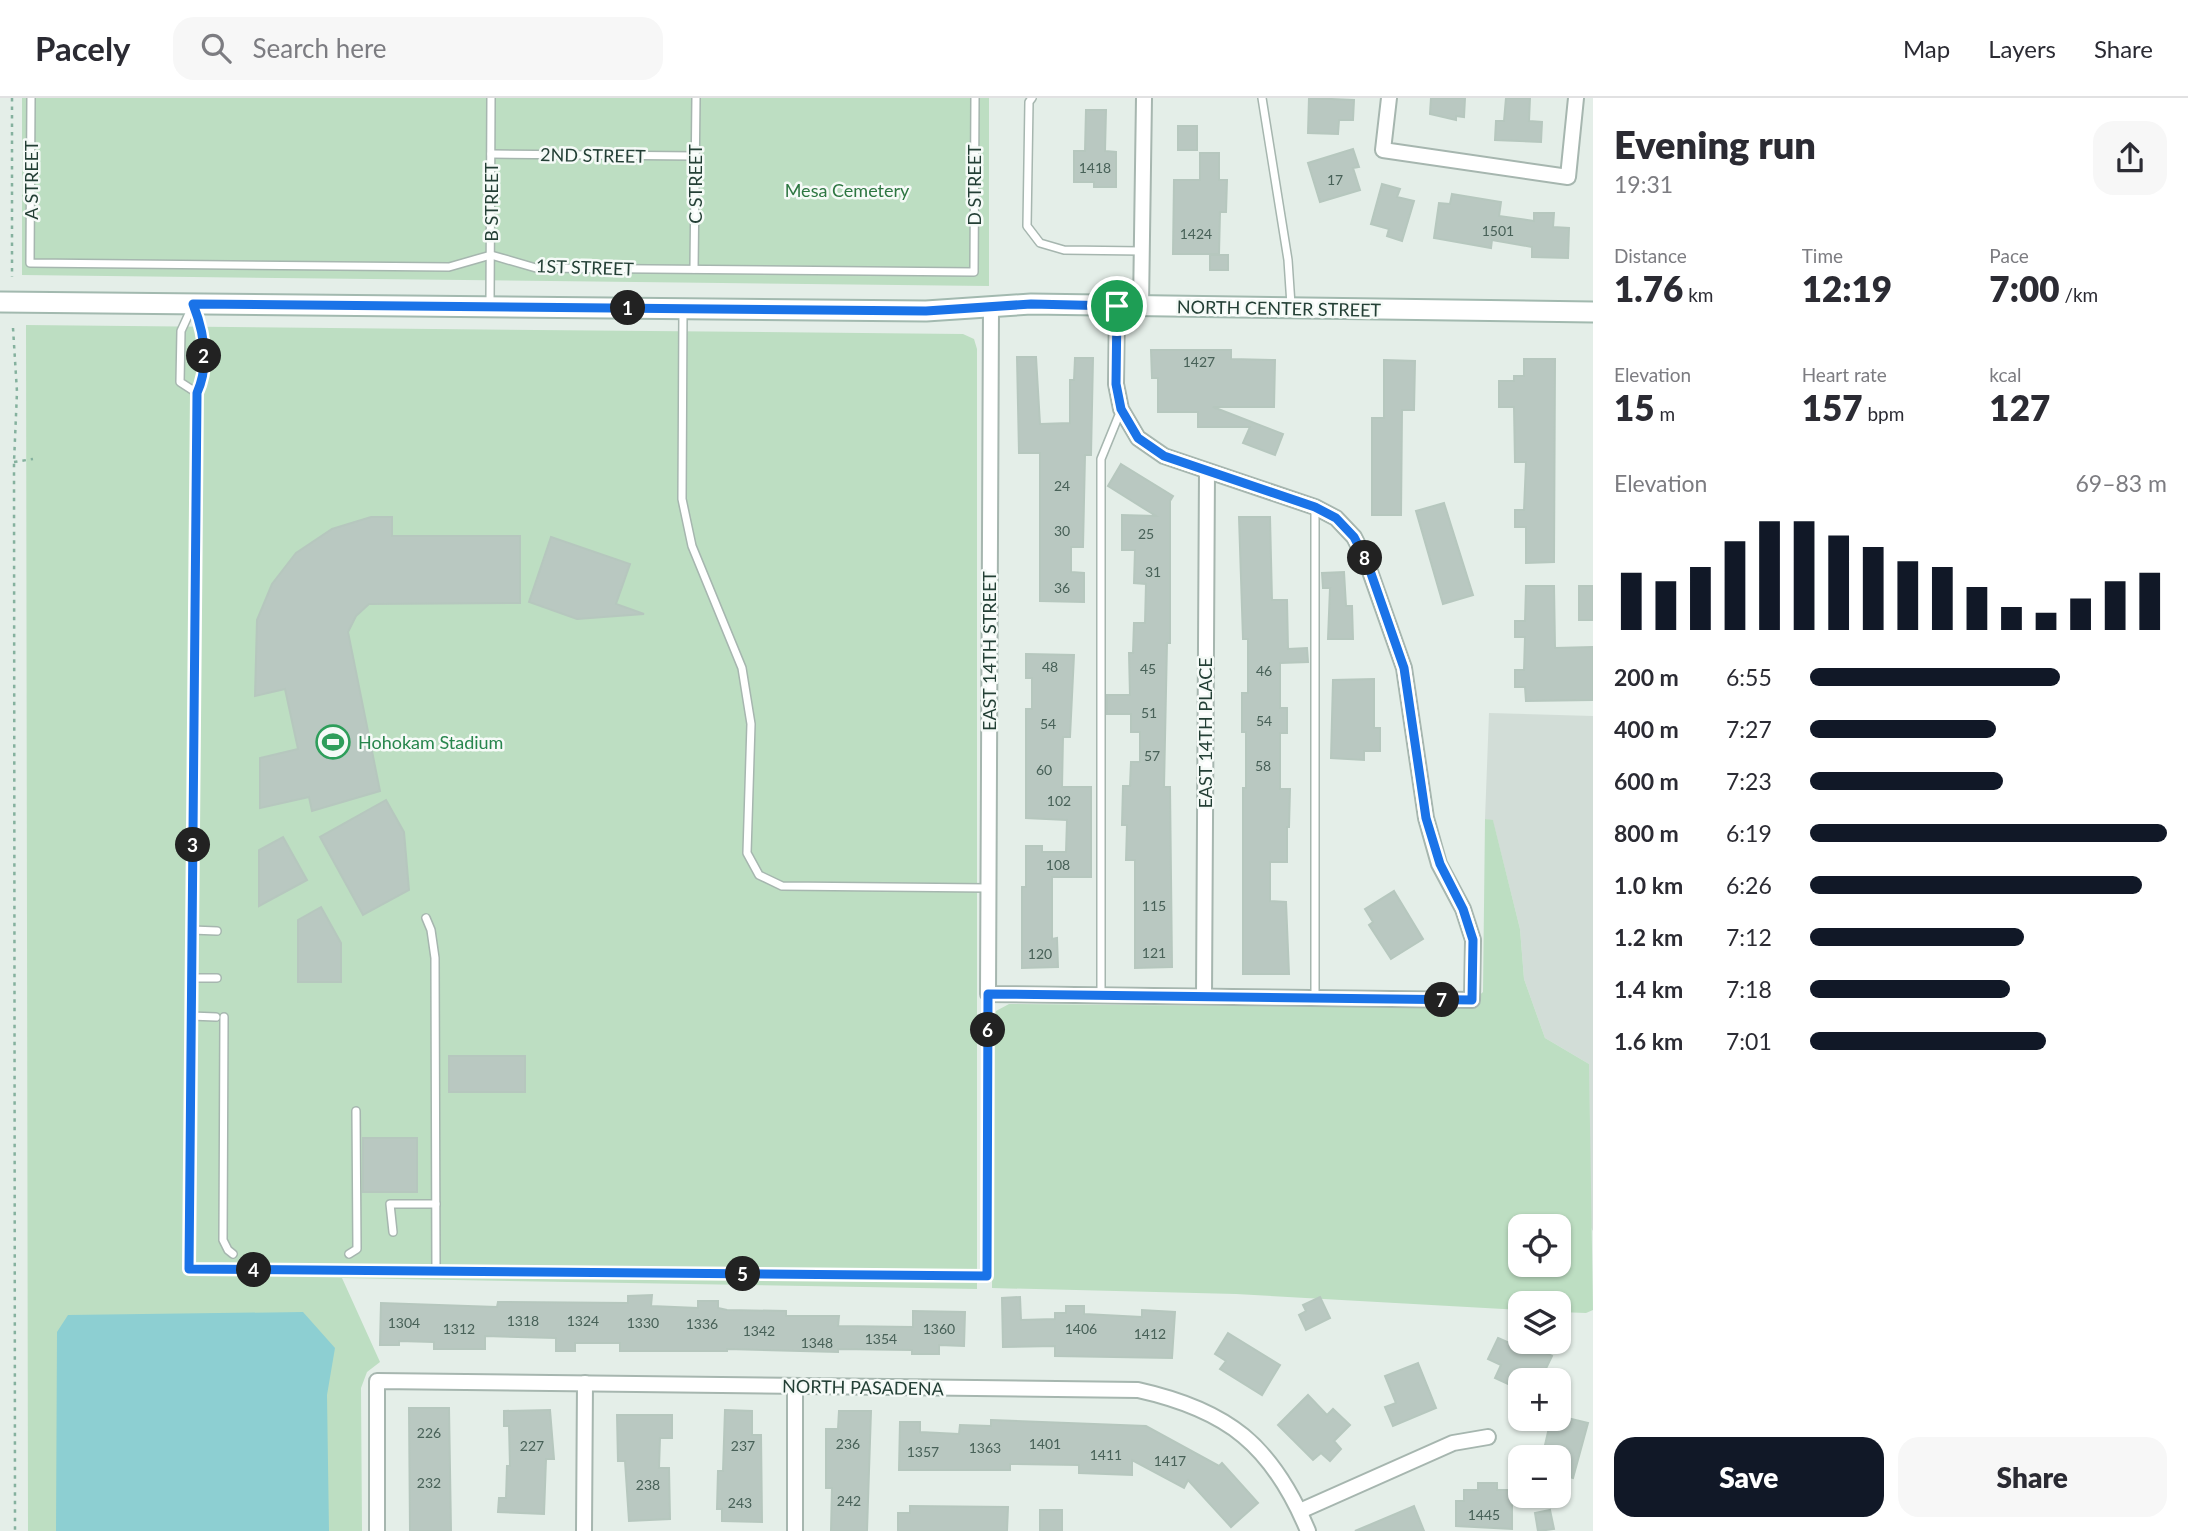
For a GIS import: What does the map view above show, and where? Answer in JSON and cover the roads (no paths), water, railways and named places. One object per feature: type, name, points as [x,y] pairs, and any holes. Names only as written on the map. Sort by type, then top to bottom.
[{"type":"street","points":[[1141,306],[1144,98]]},
{"type":"street","points":[[1388,98],[1383,150],[1568,177],[1576,98]]},
{"type":"street","name":"NORTH CENTER STREET","points":[[6,302],[926,311],[990,307],[1141,306],[1593,312]]},
{"type":"street","points":[[988,994],[1472,1000],[1473,940],[1463,909],[1440,864],[1426,818],[1404,668],[1367,562],[1354,537],[1336,518],[1315,507],[1164,456],[1138,438],[1121,409],[1116,384],[1117,306]]},
{"type":"street","name":"EAST 14TH STREET","points":[[988,994],[990,307]]},
{"type":"street","name":"EAST 14TH PLACE","points":[[1204,996],[1207,471]]},
{"type":"street","name":"NORTH PASADENA","points":[[377,1531],[377,1381],[1138,1390],[1180,1400],[1214,1415],[1240,1432],[1272,1465],[1300,1511],[1308,1531]]},
{"type":"street","points":[[584,1531],[585,1383]]},
{"type":"street","points":[[794,1531],[795,1386]]},
{"type":"street","points":[[1300,1511],[1453,1443],[1488,1437]]},
{"type":"lane","name":"A STREET","points":[[31,98],[30,262],[449,267],[491,255]]},
{"type":"lane","name":"B STREET","points":[[490,307],[491,98]]},
{"type":"lane","name":"C STREET","points":[[694,269],[696,98]]},
{"type":"lane","name":"D STREET","points":[[974,272],[975,98]]},
{"type":"lane","points":[[1032,98],[1029,102],[1027,226],[1041,243],[1064,250],[1142,251]]},
{"type":"lane","points":[[1262,98],[1288,260],[1292,308]]},
{"type":"lane","name":"2ND STREET","points":[[491,154],[695,156]]},
{"type":"lane","name":"1ST STREET","points":[[491,255],[536,268],[974,272]]},
{"type":"lane","points":[[193,304],[181,331],[180,382],[197,393]]},
{"type":"lane","points":[[193,304],[204,332],[203,379],[197,393],[189,1269],[987,1276],[988,994]]},
{"type":"lane","points":[[683,309],[682,499],[692,546],[742,668],[751,724],[747,853],[759,875],[782,886],[988,888]]},
{"type":"lane","points":[[1101,995],[1101,459],[1121,409]]},
{"type":"lane","points":[[1315,507],[1315,997]]},
{"type":"lane","points":[[426,918],[431,930],[435,958],[436,1271]]},
{"type":"lane","points":[[192,930],[217,931]]},
{"type":"lane","points":[[192,978],[217,978]]},
{"type":"lane","points":[[191,1017],[220,1017],[223,1240],[233,1254]]},
{"type":"lane","points":[[349,1254],[357,1249],[356,1111]]},
{"type":"lane","points":[[393,1231],[390,1204],[436,1204]]},
{"type":"water","points":[[303,1312],[335,1348],[327,1395],[329,1531],[56,1531],[57,1332],[68,1315]]},
{"type":"place","name":"Hohokam Stadium","points":[[333,742]]},
{"type":"park label","name":"Mesa Cemetery","points":[[847,190]]}]
